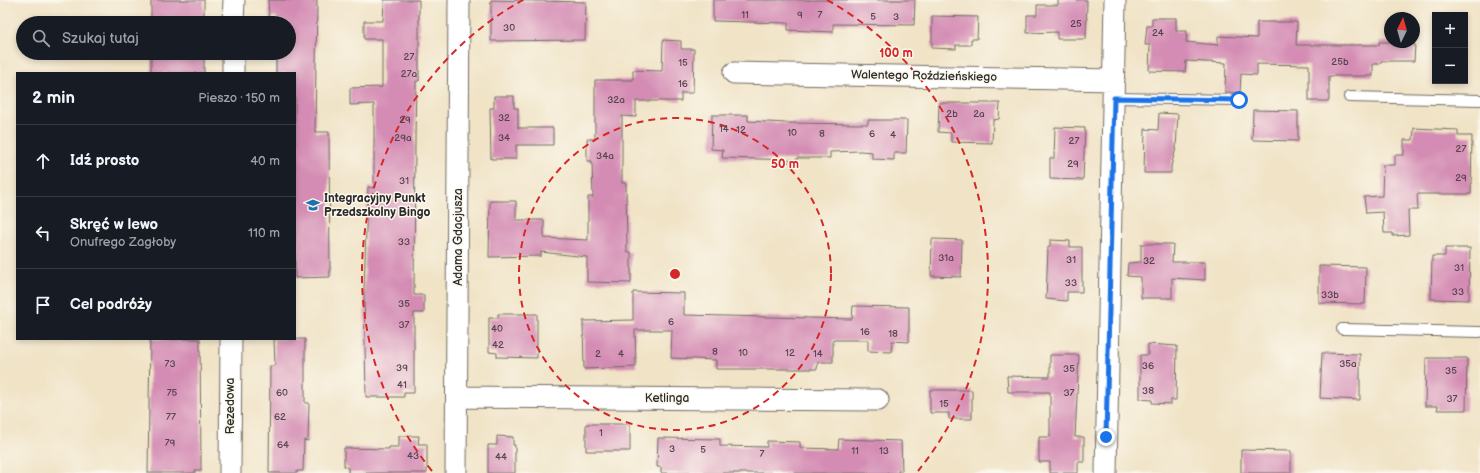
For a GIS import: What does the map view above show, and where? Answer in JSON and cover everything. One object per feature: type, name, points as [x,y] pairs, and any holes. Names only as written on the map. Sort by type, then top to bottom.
[{"type":"street","points":[[233,16],[234,0]]},
{"type":"street","name":"Adama Gdacjusza","points":[[456,473],[459,0]]},
{"type":"street","points":[[1106,473],[1115,0]]},
{"type":"street","points":[[233,60],[233,72]]},
{"type":"street","name":"Walentego Roździeńskiego","points":[[734,72],[1114,89]]},
{"type":"street","name":"Rezedowa","points":[[230,473],[231,340]]},
{"type":"street","name":"Ketlinga","points":[[457,397],[878,400]]},
{"type":"lane","points":[[1114,89],[1239,100]]},
{"type":"lane","points":[[1350,97],[1480,100]]},
{"type":"lane","points":[[1342,329],[1480,332]]},
{"type":"building","points":[[151,0],[204,0],[204,16],[151,16]]},
{"type":"building","points":[[268,0],[317,0],[315,132],[329,132],[330,277],[296,278],[296,72],[276,72],[276,60],[296,60],[296,16],[269,16]]},
{"type":"building","points":[[384,0],[419,0],[419,81],[416,81],[415,139],[414,295],[424,295],[424,313],[414,313],[414,393],[404,393],[404,397],[366,397],[364,291],[368,187],[374,188],[374,104],[350,105],[350,88],[382,87],[382,39],[364,39],[364,21],[383,21]]},
{"type":"building","points":[[491,0],[586,2],[585,40],[491,41]]},
{"type":"building","points":[[713,0],[915,0],[914,25],[833,24],[833,32],[788,30],[788,23],[713,21]]},
{"type":"building","points":[[1058,0],[1087,0],[1086,39],[1057,39],[1057,32],[1027,33],[1027,15],[1037,15],[1037,5],[1058,5]]},
{"type":"building","points":[[932,16],[978,17],[977,39],[971,39],[971,45],[956,45],[956,49],[932,48]]},
{"type":"building","points":[[1152,18],[1176,18],[1176,31],[1187,31],[1186,42],[1218,45],[1218,36],[1257,38],[1257,22],[1297,22],[1296,45],[1379,45],[1379,42],[1384,42],[1384,48],[1415,48],[1414,61],[1381,61],[1380,64],[1373,64],[1373,76],[1329,76],[1329,101],[1309,101],[1309,65],[1257,64],[1257,75],[1241,74],[1240,93],[1225,92],[1226,63],[1186,61],[1185,72],[1149,71],[1150,45],[1145,45],[1147,26],[1152,26]]},
{"type":"building","points":[[663,40],[681,41],[681,49],[694,49],[693,93],[681,93],[681,101],[636,101],[636,117],[622,116],[622,183],[626,183],[627,252],[631,252],[631,283],[587,282],[587,257],[541,252],[541,256],[489,257],[490,201],[516,201],[516,220],[544,220],[544,238],[588,240],[588,197],[593,197],[592,161],[587,161],[587,139],[595,139],[595,80],[633,80],[633,70],[662,71]]},
{"type":"building","points":[[151,60],[204,60],[204,72],[151,72]]},
{"type":"building","points":[[494,96],[514,96],[514,108],[518,108],[518,128],[553,128],[553,145],[516,145],[516,159],[491,159],[490,108],[494,108]]},
{"type":"building","points":[[939,103],[1000,103],[999,119],[993,120],[992,143],[951,142],[951,133],[938,132]]},
{"type":"building","points":[[1253,110],[1298,111],[1298,141],[1252,140]]},
{"type":"building","points":[[1159,113],[1178,114],[1176,148],[1171,166],[1171,173],[1144,173],[1145,129],[1158,130]]},
{"type":"building","points":[[712,115],[748,115],[748,121],[787,123],[868,124],[868,120],[907,120],[906,153],[894,153],[894,160],[872,159],[872,152],[861,151],[830,152],[830,158],[797,158],[797,160],[722,158],[723,150],[711,149]]},
{"type":"building","points":[[1055,127],[1085,128],[1083,180],[1050,179],[1050,158],[1054,158]]},
{"type":"building","points":[[1414,128],[1458,130],[1458,136],[1472,136],[1471,194],[1417,194],[1418,210],[1408,210],[1409,235],[1393,236],[1393,233],[1384,233],[1383,212],[1366,213],[1364,197],[1382,196],[1383,165],[1395,165],[1395,155],[1404,155],[1404,140],[1413,140]]},
{"type":"building","points":[[932,239],[962,240],[961,277],[931,276]]},
{"type":"building","points":[[1050,240],[1070,241],[1070,247],[1082,247],[1082,292],[1067,292],[1067,301],[1046,299],[1048,247],[1050,247]]},
{"type":"building","points":[[1141,244],[1173,244],[1172,262],[1205,262],[1205,280],[1172,278],[1172,298],[1141,298],[1141,277],[1127,276],[1128,263],[1141,262]]},
{"type":"building","points":[[1445,248],[1470,248],[1469,300],[1431,299],[1432,256],[1445,256]]},
{"type":"building","points":[[1319,266],[1366,267],[1365,304],[1319,303]]},
{"type":"building","points":[[633,292],[684,293],[684,315],[852,319],[853,306],[909,307],[909,342],[892,341],[891,352],[868,351],[868,340],[833,340],[833,362],[818,362],[817,369],[716,369],[716,360],[671,358],[672,330],[635,330],[636,367],[584,369],[583,321],[633,320]]},
{"type":"building","points":[[498,314],[537,314],[537,358],[497,357],[497,353],[489,352],[489,318],[498,318]]},
{"type":"building","points":[[305,339],[305,403],[309,403],[308,441],[304,440],[303,471],[297,471],[297,473],[269,473],[270,366],[275,366],[274,340]]},
{"type":"building","points":[[150,340],[200,340],[201,470],[195,470],[195,473],[148,473]]},
{"type":"building","points":[[1148,344],[1177,346],[1176,400],[1171,400],[1171,404],[1152,403],[1152,400],[1140,399],[1140,355],[1148,355]]},
{"type":"building","points":[[1322,353],[1360,354],[1360,400],[1320,398]]},
{"type":"building","points":[[1050,355],[1079,355],[1075,437],[1084,437],[1084,462],[1078,462],[1078,473],[1050,473],[1050,462],[1039,462],[1039,437],[1050,437],[1050,392],[1008,392],[1007,376],[1050,377]]},
{"type":"building","points":[[1426,358],[1467,358],[1466,410],[1437,410],[1438,406],[1425,406]]},
{"type":"building","points":[[930,390],[972,390],[972,419],[949,419],[949,413],[930,413]]},
{"type":"building","points":[[586,424],[630,424],[630,451],[586,451]]},
{"type":"building","points":[[399,436],[419,436],[418,444],[427,444],[427,473],[348,473],[348,468],[344,466],[344,448],[389,449],[389,447],[399,447]]},
{"type":"building","points":[[497,436],[513,437],[513,445],[515,445],[515,473],[488,473],[488,445],[497,445]]},
{"type":"building","points":[[658,438],[720,439],[720,446],[767,447],[767,441],[800,442],[800,448],[838,449],[839,439],[901,441],[902,471],[898,471],[898,473],[661,473],[661,467],[657,467]]},
{"type":"building","points":[[1241,450],[1291,451],[1291,473],[1241,473]]},
{"type":"place","name":"Integracyjny Punkt Przedszkolny Bingo","points":[[313,205]]},
{"type":"route","points":[[1106,437],[1114,98],[1239,100]]}]
